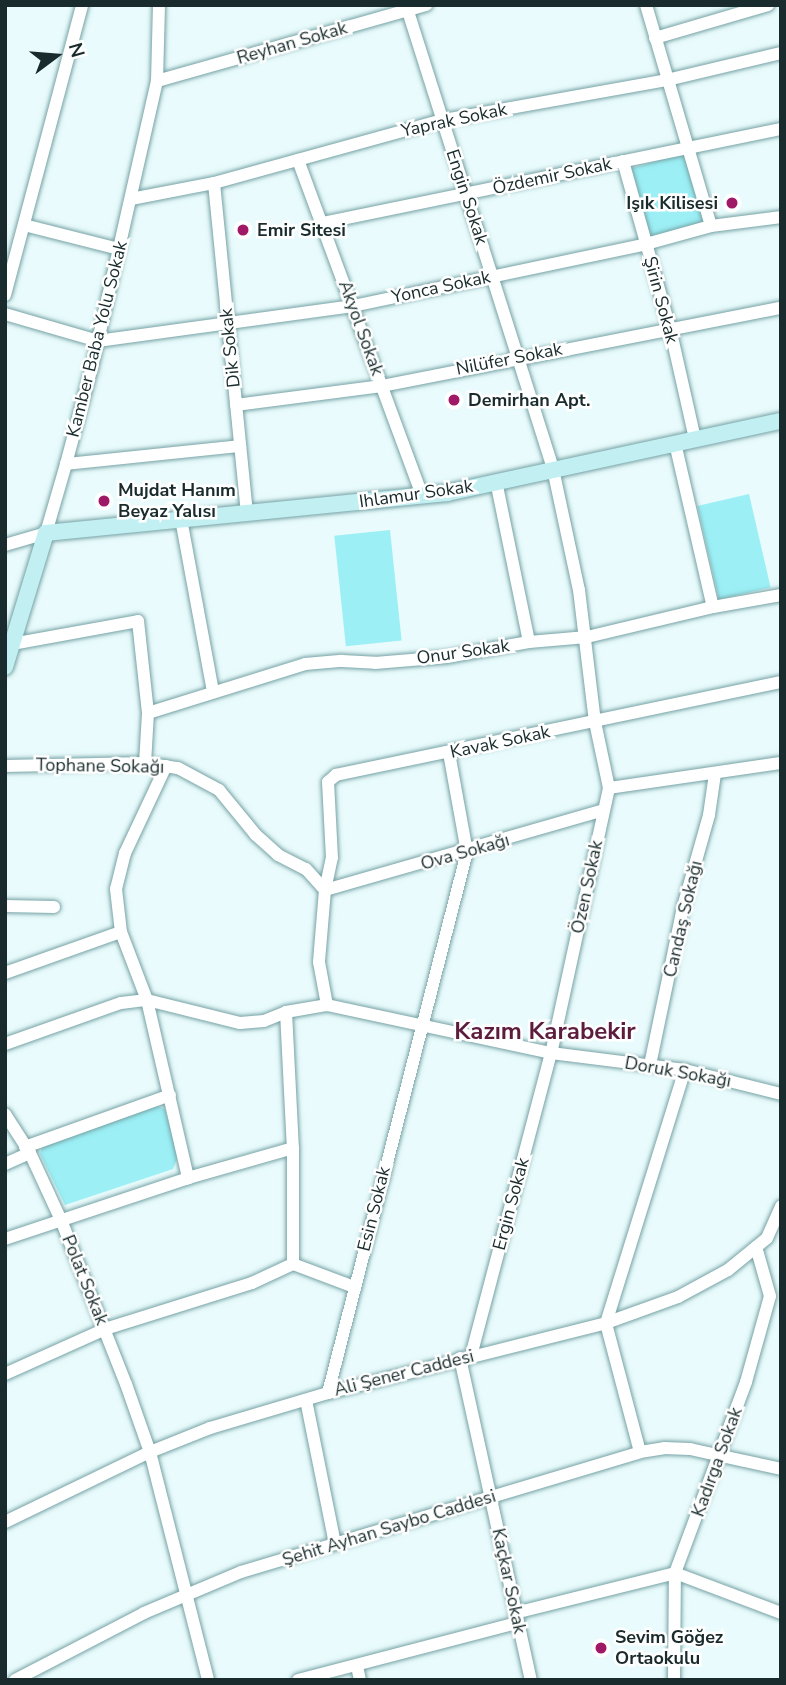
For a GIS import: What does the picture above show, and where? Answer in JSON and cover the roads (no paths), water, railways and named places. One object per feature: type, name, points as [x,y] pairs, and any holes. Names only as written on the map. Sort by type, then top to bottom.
[{"type":"street","points":[[5,295],[82,5]]},
{"type":"street","name":"Kamber Baba Yolu Sokak","points":[[5,667],[66,464],[98,341],[157,81],[159,5]]},
{"type":"street","name":"Reyhan Sokak","points":[[157,81],[407,8],[426,5]]},
{"type":"street","points":[[646,5],[711,226]]},
{"type":"street","points":[[655,38],[768,5]]},
{"type":"street","name":"Engin Sokak","points":[[407,8],[553,469],[587,637]]},
{"type":"street","name":"Yaprak Sokak","points":[[131,199],[214,183],[443,120],[667,80],[781,53]]},
{"type":"street","name":"Özdemir Sokak","points":[[323,223],[781,129]]},
{"type":"street","name":"Akyol Sokak","points":[[298,160],[422,496]]},
{"type":"street","name":"Şirin Sokak","points":[[622,162],[670,328],[695,439]]},
{"type":"street","name":"Dik Sokak","points":[[214,183],[247,513]]},
{"type":"street","name":"Yonca Sokak","points":[[98,341],[353,306],[646,244],[711,226],[781,217]]},
{"type":"street","points":[[24,225],[119,249]]},
{"type":"street","name":"Nilüfer Sokak","points":[[236,405],[382,386],[517,357],[781,308]]},
{"type":"street","points":[[5,314],[98,341]]},
{"type":"street","name":"Ihlamur Sokak","points":[[46,533],[422,496],[781,421]]},
{"type":"street","points":[[675,443],[713,607]]},
{"type":"street","points":[[66,464],[240,446]]},
{"type":"street","points":[[496,481],[529,642]]},
{"type":"street","points":[[181,519],[213,692]]},
{"type":"street","points":[[5,545],[46,533]]},
{"type":"street","name":"Onur Sokak","points":[[148,713],[305,664],[342,661],[375,663],[447,657],[529,642],[587,637],[713,607],[781,595]]},
{"type":"street","points":[[12,644],[138,621],[148,713],[145,763]]},
{"type":"street","name":"Özen Sokak","points":[[551,1053],[609,788],[595,722],[587,637]]},
{"type":"street","name":"Kavak Sokak","points":[[325,890],[331,858],[328,782],[336,775],[449,754],[781,682]]},
{"type":"street","points":[[449,754],[467,852]]},
{"type":"street","points":[[609,788],[781,762]]},
{"type":"street","name":"Tophane Sokağı","points":[[5,766],[145,763],[178,768],[219,790],[264,842],[278,855],[306,869],[325,890]]},
{"type":"street","points":[[166,766],[125,853],[116,889],[121,932],[147,1000],[188,1178]]},
{"type":"street","name":"Candaş Sokağı","points":[[650,1065],[683,907],[709,815],[715,774]]},
{"type":"street","name":"Ova Sokağı","points":[[325,890],[467,852],[604,810]]},
{"type":"street","name":"Esin Sokak","points":[[328,1392],[467,852]]},
{"type":"street","points":[[5,1044],[121,1003],[147,1000],[240,1023],[264,1021],[286,1012],[327,1005],[319,962],[325,890]]},
{"type":"street","points":[[5,906],[54,907]]},
{"type":"street","points":[[5,973],[121,932]]},
{"type":"street","name":"Doruk Sokağı","points":[[327,1005],[551,1053],[685,1070],[781,1094]]},
{"type":"street","points":[[286,1012],[293,1148],[293,1264]]},
{"type":"street","name":"Ergin Sokak","points":[[466,1357],[551,1053]]},
{"type":"street","points":[[640,1452],[606,1323],[685,1070]]},
{"type":"street","points":[[5,1164],[28,1150],[170,1094]]},
{"type":"street","name":"Polat Sokak","points":[[5,1114],[28,1150],[61,1220],[150,1452],[208,1680]]},
{"type":"street","points":[[5,1239],[188,1178],[293,1148]]},
{"type":"street","name":"Ali Şener Caddesi","points":[[5,1522],[150,1452],[210,1428],[328,1392],[606,1323],[678,1297],[728,1270],[767,1238],[781,1206]]},
{"type":"street","name":"Kadırga Sokak","points":[[674,1680],[675,1573],[721,1454],[770,1296],[756,1247]]},
{"type":"street","points":[[5,1374],[104,1329],[252,1283],[293,1264],[354,1287]]},
{"type":"street","name":"Kaçkar Sokak","points":[[466,1357],[516,1618],[531,1680]]},
{"type":"street","points":[[306,1399],[335,1544]]},
{"type":"street","name":"Şehit Ayhan Saybo Caddesi","points":[[15,1680],[144,1613],[242,1572],[640,1452],[664,1448],[721,1454],[781,1469]]},
{"type":"street","points":[[298,1680],[358,1666],[675,1573],[781,1613]]},
{"type":"street","points":[[358,1666],[360,1680]]},
{"type":"place","name":"Işık Kilisesi","points":[[732,203]]},
{"type":"place","name":"Emir Sitesi","points":[[243,230]]},
{"type":"place","name":"Demirhan Apt.","points":[[454,400]]},
{"type":"place","name":"Mujdat Hanım Beyaz Yalısı","points":[[104,501]]},
{"type":"place","name":"Sevim Göğez Ortaokulu","points":[[601,1648]]},
{"type":"district","name":"Kazım Karabekir","points":[[545,1032]]}]
